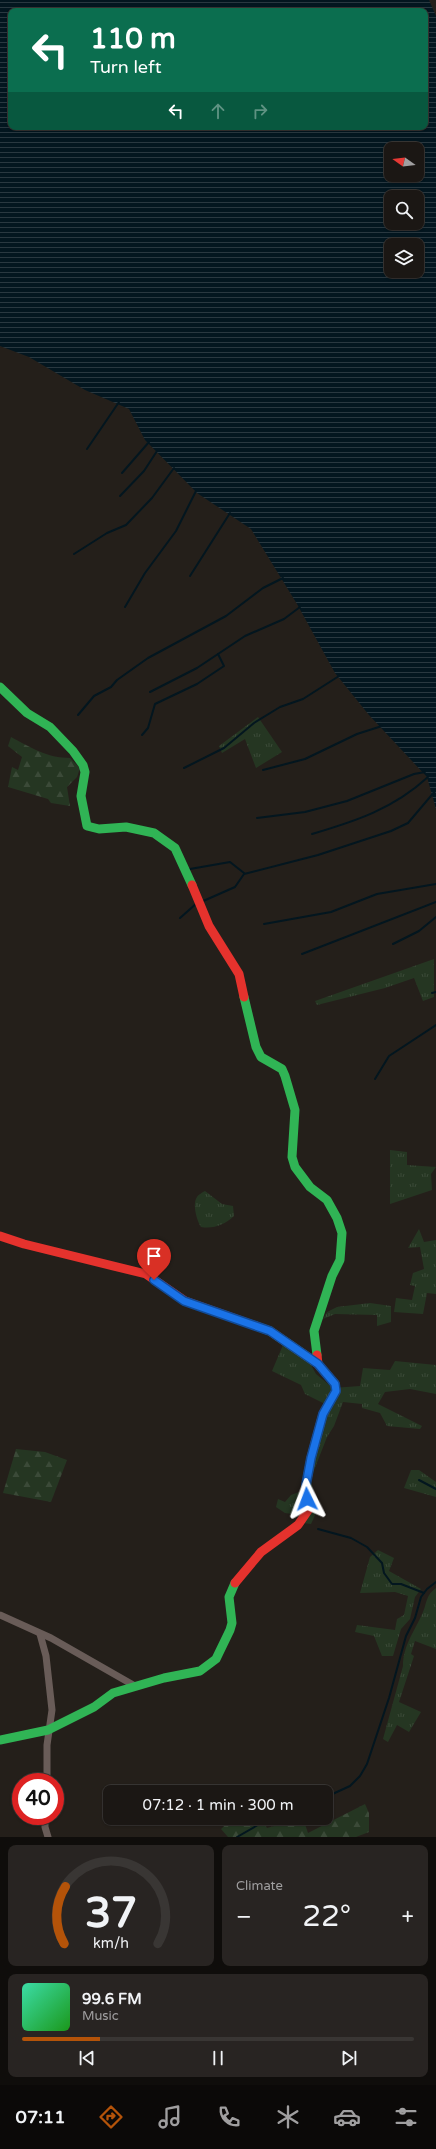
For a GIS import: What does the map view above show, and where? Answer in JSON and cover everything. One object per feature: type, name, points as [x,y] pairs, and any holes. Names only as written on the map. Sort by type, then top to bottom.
[{"type":"street","points":[[0,687],[27,713],[50,727],[74,751],[83,765],[85,772],[81,796],[87,826],[104,830],[126,827],[141,829],[154,833],[175,848],[189,877],[209,926],[239,974],[256,1047],[261,1057],[282,1069],[285,1076],[294,1110],[293,1162],[310,1187],[327,1200],[337,1218],[342,1233],[340,1260],[332,1276],[314,1331],[318,1364]]},
{"type":"street","points":[[0,1236],[24,1244],[146,1274],[184,1301],[270,1331],[318,1364],[335,1384],[336,1391],[323,1414],[311,1458],[306,1485],[308,1509],[306,1516],[298,1525],[260,1552],[233,1585],[229,1597],[232,1623],[226,1641],[216,1659],[200,1670],[113,1693],[94,1708],[48,1730],[0,1740]]},
{"type":"street","points":[[0,1615],[40,1634],[135,1686]]},
{"type":"street","points":[[40,1634],[46,1656],[52,1718],[48,1730],[47,1773]]},
{"type":"street","points":[[45,1825],[48,1837]]},
{"type":"green space","points":[[258,717],[282,752],[256,768],[245,739],[222,753],[219,746]]},
{"type":"green space","points":[[11,737],[46,754],[62,758],[70,758],[80,768],[77,777],[67,787],[70,806],[51,803],[48,799],[8,787],[12,767],[18,770],[22,757],[8,746]]},
{"type":"green space","points":[[434,959],[434,997],[423,1001],[414,978],[385,988],[317,1005],[315,1001]]},
{"type":"green space","points":[[390,1150],[407,1152],[407,1165],[436,1167],[431,1174],[432,1190],[390,1204]]},
{"type":"green space","points":[[205,1191],[222,1204],[233,1206],[234,1216],[219,1226],[201,1227],[198,1221],[195,1204],[198,1196]]},
{"type":"green space","points":[[419,1229],[424,1242],[436,1240],[436,1294],[427,1293],[423,1314],[394,1312],[396,1298],[412,1300],[415,1286],[410,1285],[413,1273],[424,1269],[420,1247],[408,1248]]},
{"type":"green space","points":[[370,1303],[391,1306],[391,1322],[377,1326],[377,1315],[335,1314],[323,1319],[327,1312],[337,1307]]},
{"type":"green space","points":[[283,1345],[311,1365],[316,1374],[333,1388],[360,1386],[363,1368],[390,1370],[395,1361],[436,1365],[436,1394],[410,1389],[385,1392],[378,1404],[422,1426],[420,1429],[387,1426],[380,1413],[362,1408],[362,1404],[343,1402],[311,1478],[316,1513],[311,1524],[303,1523],[307,1516],[285,1513],[276,1507],[278,1499],[285,1502],[291,1495],[307,1489],[325,1404],[305,1394],[301,1385],[272,1371]]},
{"type":"green space","points":[[16,1449],[45,1452],[67,1460],[51,1502],[3,1493]]},
{"type":"green space","points":[[411,1470],[419,1470],[436,1482],[436,1497],[404,1488]]},
{"type":"green space","points":[[378,1550],[394,1558],[389,1571],[421,1589],[415,1597],[410,1619],[401,1629],[393,1656],[382,1656],[374,1636],[355,1632],[357,1625],[395,1630],[397,1619],[404,1615],[408,1596],[395,1592],[360,1593],[370,1557]]},
{"type":"green space","points":[[436,1588],[436,1649],[415,1641],[411,1654],[414,1656],[399,1702],[421,1712],[409,1732],[397,1725],[388,1742],[383,1739],[403,1666],[405,1651],[429,1596]]},
{"type":"green space","points":[[365,1804],[369,1813],[369,1832],[356,1837],[228,1837],[221,1829],[225,1825],[265,1825],[267,1828],[278,1825],[305,1825],[308,1833],[324,1825],[333,1825],[333,1820]]},
{"type":"water","points":[[0,0],[429,0],[436,16],[436,809],[427,777],[369,715],[335,673],[297,604],[251,529],[197,493],[145,440],[129,409],[85,390],[29,357],[0,346]]},
{"type":"waterway","points":[[87,449],[119,402]]},
{"type":"waterway","points":[[122,473],[149,442]]},
{"type":"waterway","points":[[120,496],[144,471],[157,451]]},
{"type":"waterway","points":[[74,554],[107,533],[126,525],[152,498],[174,468]]},
{"type":"waterway","points":[[125,607],[145,573],[176,531],[196,491]]},
{"type":"waterway","points":[[190,576],[230,513]]},
{"type":"waterway","points":[[78,715],[94,696],[111,687],[117,680],[148,658],[226,616],[263,588],[283,578]]},
{"type":"waterway","points":[[150,692],[197,668],[245,636],[284,619],[300,607]]},
{"type":"waterway","points":[[142,735],[148,728],[155,704],[197,684],[224,666],[218,654]]},
{"type":"waterway","points":[[184,768],[224,748],[254,723],[280,707],[303,699],[339,676]]},
{"type":"waterway","points":[[263,770],[305,759],[357,734],[382,726]]},
{"type":"waterway","points":[[257,818],[305,812],[347,801],[414,774],[425,772]]},
{"type":"waterway","points":[[312,834],[359,819],[388,806],[415,788],[428,777]]},
{"type":"waterway","points":[[201,902],[235,887],[244,874],[318,855],[391,831],[408,823],[436,790]]},
{"type":"waterway","points":[[190,869],[230,862],[244,873]]},
{"type":"waterway","points":[[264,924],[331,912],[377,894],[436,884]]},
{"type":"waterway","points":[[302,954],[436,902]]},
{"type":"waterway","points":[[180,918],[197,903]]},
{"type":"waterway","points":[[393,944],[419,931],[436,917]]},
{"type":"waterway","points":[[432,993],[436,992]]},
{"type":"waterway","points":[[375,1079],[389,1056],[436,1025]]},
{"type":"waterway","points":[[419,1480],[436,1489]]},
{"type":"waterway","points":[[318,1529],[351,1538],[367,1547],[382,1563],[384,1573],[392,1584],[401,1584],[424,1593]]},
{"type":"waterway","points":[[333,1794],[350,1786],[360,1776],[367,1764],[389,1698],[406,1636],[415,1618],[421,1597],[427,1589],[436,1582]]},
{"type":"waterway","points":[[237,1837],[258,1825]]},
{"type":"traffic: fast","points":[[0,687],[27,713],[50,727],[73,751],[83,765],[85,772],[81,796],[87,826],[99,829],[126,827],[154,833],[175,848],[192,885]]},
{"type":"traffic: fast","points":[[244,997],[256,1047],[261,1057],[282,1069],[285,1076],[295,1110],[292,1157],[295,1167],[310,1187],[327,1200],[337,1218],[342,1233],[340,1260],[332,1276],[314,1331],[317,1355]]},
{"type":"traffic: fast","points":[[0,1740],[48,1730],[94,1707],[113,1693],[164,1678],[200,1671],[216,1659],[230,1630],[232,1623],[229,1597],[235,1583]]},
{"type":"traffic: slow","points":[[256,1326],[270,1331],[318,1364]]},
{"type":"traffic: jam","points":[[192,885],[209,926],[239,974],[244,997]]},
{"type":"traffic: jam","points":[[0,1236],[24,1244],[146,1274],[185,1301],[256,1326]]},
{"type":"traffic: jam","points":[[235,1583],[261,1552],[298,1525],[309,1509],[306,1485],[311,1458],[323,1414],[336,1391],[335,1384],[318,1364],[317,1355]]},
{"type":"route","points":[[154,1280],[184,1301],[199,1307],[248,1321],[270,1331],[318,1364],[335,1384],[336,1391],[323,1414],[306,1478],[307,1499]]}]
